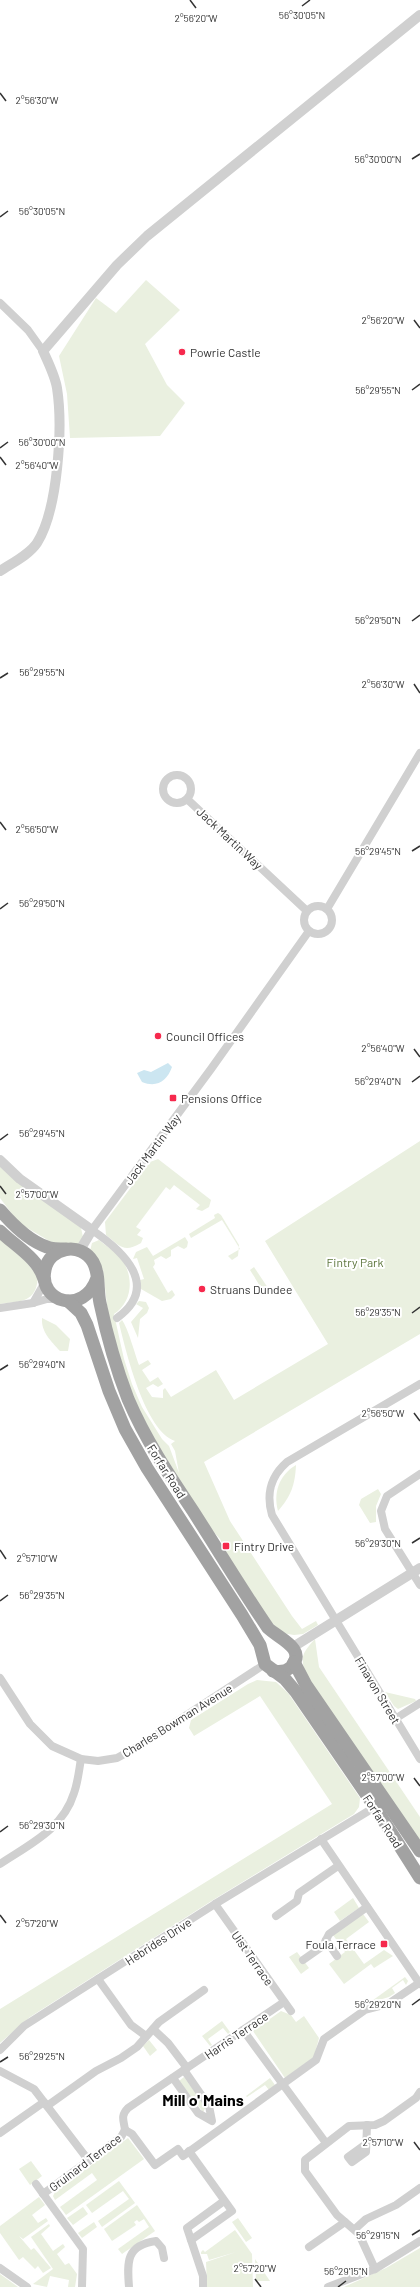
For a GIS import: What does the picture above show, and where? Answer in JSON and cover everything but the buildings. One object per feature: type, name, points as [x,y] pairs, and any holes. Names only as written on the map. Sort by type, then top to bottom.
[{"type":"highway","points":[[0,1210],[11,1223],[34,1240],[47,1247],[80,1250],[93,1262],[97,1278],[88,1295],[79,1300],[64,1300],[50,1292],[42,1270],[35,1261],[0,1231]]},
{"type":"highway","points":[[45,1280],[44,1271],[52,1257],[66,1249]]},
{"type":"highway","name":"Forfar Road","points":[[97,1278],[99,1301],[116,1364],[141,1428],[268,1628],[289,1643]]},
{"type":"highway","name":"Forfar Road","points":[[64,1300],[76,1308],[87,1325],[109,1391],[129,1436],[147,1468],[242,1615],[260,1645],[267,1664],[285,1679],[296,1692],[375,1807],[420,1878]]},
{"type":"highway","points":[[271,1641],[289,1643],[296,1656],[294,1662],[284,1671],[267,1664],[265,1648],[271,1641]]},
{"type":"highway","name":"Forfar Road","points":[[294,1662],[306,1685],[420,1851]]},
{"type":"street","points":[[43,351],[117,265],[147,236],[420,15]]},
{"type":"street","points":[[0,303],[28,330],[43,351],[57,386],[60,418],[53,490],[46,525],[36,545],[19,559],[0,570]]},
{"type":"street","points":[[326,909],[420,753]]},
{"type":"street","name":"Jack Martin Way","points":[[187,799],[307,911]]},
{"type":"street","points":[[315,907],[326,909],[332,918],[329,929],[321,934],[309,931],[304,922],[307,911],[315,907]]},
{"type":"street","name":"Jack Martin Way","points":[[80,1250],[92,1230],[224,1052],[309,931]]},
{"type":"street","points":[[0,1160],[20,1179],[92,1230],[124,1255],[134,1274],[136,1292],[132,1302],[125,1312],[116,1318]]},
{"type":"street","points":[[33,1303],[45,1280]]},
{"type":"street","points":[[0,1308],[33,1303],[47,1299],[64,1300]]},
{"type":"street","name":"Finavon Street","points":[[420,1384],[287,1462],[279,1470],[272,1481],[269,1493],[272,1515],[420,1759]]},
{"type":"street","points":[[420,1474],[387,1496],[381,1511],[386,1529],[416,1570],[420,1584]]},
{"type":"street","points":[[289,1643],[335,1620],[416,1570]]},
{"type":"street","name":"Charles Bowman Avenue","points":[[0,1678],[19,1708],[42,1738],[63,1753],[81,1759],[98,1761],[116,1758],[139,1746],[267,1664]]},
{"type":"street","points":[[395,1718],[420,1703]]},
{"type":"street","points":[[0,1864],[48,1832],[59,1822],[74,1792],[81,1759]]},
{"type":"street","name":"Hebrides Drive","points":[[0,2050],[24,2026],[215,1904],[375,1807]]},
{"type":"street","points":[[125,2130],[132,2134],[155,2166],[178,2149],[183,2156],[316,2060],[324,2039],[365,2010],[388,2004],[420,1983],[321,1840]]},
{"type":"street","points":[[276,1916],[297,1901],[299,1893],[338,1866]]},
{"type":"street","name":"Uist Terrace","points":[[215,1904],[291,2011]]},
{"type":"street","points":[[303,1960],[323,1946],[329,1934],[367,1907]]},
{"type":"street","points":[[326,1940],[338,1956]]},
{"type":"street","points":[[98,1979],[131,2025],[146,2036]]},
{"type":"street","points":[[0,2133],[96,2070],[121,2058],[137,2047],[153,2029],[204,1990]]},
{"type":"street","name":"Harris Terrace","points":[[125,2130],[122,2119],[123,2113],[128,2108],[284,2002]]},
{"type":"street","points":[[153,2029],[168,2042],[209,2106],[212,2121]]},
{"type":"street","points":[[243,2030],[326,2142]]},
{"type":"street","points":[[0,2071],[34,2089],[89,2161]]},
{"type":"street","points":[[173,2078],[198,2114],[212,2121],[219,2130]]},
{"type":"street","points":[[375,2269],[359,2234],[337,2215],[306,2171],[304,2166],[305,2160],[326,2142],[349,2126],[367,2125],[384,2121],[419,2096]]},
{"type":"street","points":[[366,2144],[367,2125]]},
{"type":"street","name":"Gruinard Terrace","points":[[43,2194],[122,2137],[125,2130]]},
{"type":"street","points":[[189,2151],[232,2211],[191,2240]]},
{"type":"street","name":"Gruinard Terrace","points":[[36,2184],[83,2249],[82,2287]]},
{"type":"street","points":[[355,2229],[366,2219],[396,2205],[420,2188]]},
{"type":"street","points":[[203,2287],[203,2276],[187,2228],[224,2201]]},
{"type":"street","points":[[309,2247],[345,2222]]},
{"type":"street","points":[[129,2287],[127,2261],[129,2255],[135,2250],[146,2242],[156,2241],[162,2248],[164,2258]]},
{"type":"street","points":[[328,2287],[375,2269],[420,2241]]},
{"type":"street","points":[[0,2268],[27,2287]]},
{"type":"green space","points":[[146,280],[180,310],[145,344],[167,385],[185,403],[160,436],[70,438],[67,394],[59,356],[96,298],[116,313]]},
{"type":"green space","name":"Fintry Park","points":[[420,1141],[420,1334],[204,1462],[230,1521],[292,1616],[302,1629],[316,1621],[318,1625],[303,1634],[294,1635],[282,1633],[263,1614],[236,1571],[220,1539],[203,1520],[152,1439],[137,1408],[119,1360],[108,1314],[103,1270],[90,1251],[92,1243],[99,1240],[118,1255],[127,1268],[130,1283],[128,1297],[125,1303],[114,1314],[124,1359],[132,1384],[142,1407],[162,1439],[169,1446],[179,1473],[175,1451],[171,1444],[175,1441],[164,1434],[146,1407],[138,1389],[126,1352],[119,1323],[122,1320],[129,1335],[139,1365],[148,1360],[151,1364],[142,1370],[150,1382],[158,1377],[163,1384],[158,1387],[153,1384],[146,1388],[152,1397],[163,1398],[163,1390],[165,1388],[171,1397],[216,1370],[234,1400],[328,1344],[265,1241]]},
{"type":"green space","points":[[158,1159],[211,1200],[209,1207],[202,1211],[196,1209],[200,1205],[174,1185],[170,1190],[166,1187],[136,1227],[141,1230],[137,1235],[143,1238],[141,1243],[130,1248],[123,1247],[115,1243],[106,1235],[105,1222],[150,1162]]},
{"type":"green space","points":[[0,1162],[81,1228],[83,1237],[77,1246],[56,1245],[19,1223],[0,1198]]},
{"type":"green space","points":[[218,1213],[221,1215],[239,1247],[222,1220],[191,1238],[189,1234],[215,1218],[214,1215]]},
{"type":"green space","points":[[185,1237],[188,1242],[187,1247],[184,1249],[178,1246],[171,1250],[171,1256],[166,1259],[161,1256],[154,1260],[155,1264],[153,1267],[168,1293],[172,1290],[175,1295],[171,1299],[162,1301],[141,1289],[140,1280],[144,1279],[137,1258],[133,1259],[136,1252],[147,1247],[153,1256]]},
{"type":"green space","points":[[0,1239],[26,1262],[38,1277],[37,1286],[34,1292],[31,1296],[21,1301],[0,1304]]},
{"type":"green space","points":[[239,1250],[238,1256],[232,1260],[228,1256]]},
{"type":"green space","points":[[254,1267],[270,1291],[265,1294],[250,1270]]},
{"type":"green space","points":[[139,1301],[146,1302],[149,1308],[147,1313],[140,1319],[138,1338],[131,1322],[143,1308],[136,1304]]},
{"type":"green space","points":[[42,1318],[56,1325],[70,1339],[68,1351],[60,1351],[50,1340],[43,1328]]},
{"type":"green space","points":[[296,1465],[295,1479],[292,1490],[278,1511],[276,1498],[279,1485],[285,1474]]},
{"type":"green space","points":[[378,1489],[381,1494],[376,1506],[376,1522],[370,1523],[359,1505],[361,1499]]},
{"type":"green space","points":[[315,1639],[319,1667],[420,1817],[420,1841],[307,1678],[303,1666],[303,1657],[304,1653]]},
{"type":"green space","points":[[257,1680],[276,1682],[288,1693],[360,1798],[359,1807],[354,1814],[213,1900],[30,2017],[0,2043],[0,2009],[332,1804],[260,1696],[194,1736],[189,1728],[191,1720],[248,1684]]},
{"type":"green space","points":[[385,1692],[415,1699],[416,1701],[398,1709],[394,1706]]},
{"type":"green space","points":[[353,1898],[359,1908],[340,1921],[334,1912]]},
{"type":"green space","points":[[363,1914],[369,1922],[346,1939],[364,1964],[384,1950],[393,1956],[374,1968],[371,1964],[344,1984],[329,1964],[345,1952],[333,1935]]},
{"type":"green space","points":[[297,1952],[309,1968],[301,1974],[289,1957]]},
{"type":"green space","points":[[405,1977],[408,1981],[406,1985],[403,1980],[392,1988],[395,1993],[389,1997],[369,2003]]},
{"type":"green space","points":[[281,2011],[291,2015],[296,2022],[304,2016],[319,2038],[314,2057],[285,2078],[253,2031]]},
{"type":"green space","points":[[222,2021],[230,2032],[228,2034],[223,2028],[208,2039],[212,2045],[210,2046],[202,2036]]},
{"type":"green space","points":[[149,2040],[157,2050],[150,2056],[143,2046]]},
{"type":"green space","points":[[184,2077],[206,2107],[203,2112],[179,2081]]},
{"type":"green space","points":[[270,2078],[275,2085],[269,2090],[265,2085],[247,2097],[246,2096]]},
{"type":"green space","points":[[128,2138],[144,2159],[66,2215],[60,2207],[97,2180],[92,2173],[55,2200],[53,2196],[55,2192]]},
{"type":"green space","points":[[31,2161],[42,2176],[30,2185],[19,2169]]},
{"type":"green space","points":[[119,2181],[135,2203],[102,2227],[98,2221],[129,2199],[123,2191],[92,2213],[86,2205]]},
{"type":"green space","points":[[39,2197],[45,2205],[32,2215],[38,2223],[46,2218],[48,2221],[23,2239],[19,2236],[31,2250],[34,2248],[51,2268],[43,2273],[38,2266],[35,2269],[23,2257],[19,2260],[0,2233],[0,2226]]},
{"type":"green space","points":[[137,2205],[155,2231],[122,2254],[118,2249],[149,2227],[144,2219],[139,2222],[137,2220],[134,2222],[136,2225],[112,2241],[104,2229]]},
{"type":"green space","points":[[83,2207],[88,2214],[73,2225],[67,2218]]},
{"type":"green space","points":[[238,2218],[252,2238],[246,2242],[232,2222]]},
{"type":"green space","points":[[94,2222],[97,2227],[82,2238],[78,2233]]},
{"type":"green space","points":[[49,2224],[50,2226],[41,2234],[53,2251],[63,2244],[65,2247],[57,2254],[65,2265],[69,2263],[77,2274],[75,2287],[68,2287],[69,2280],[50,2276],[47,2287],[33,2284],[53,2269],[31,2237]]},
{"type":"green space","points":[[235,2230],[252,2254],[253,2287],[207,2287],[206,2262],[236,2252],[209,2260],[207,2254],[201,2254],[201,2252],[203,2250],[205,2252]]},
{"type":"green space","points":[[420,2248],[420,2287],[344,2287],[386,2268]]},
{"type":"green space","points":[[255,2259],[270,2281],[256,2281]]},
{"type":"green space","points":[[0,2274],[18,2287],[0,2287]]},
{"type":"water","points":[[168,1063],[172,1067],[170,1072],[161,1082],[157,1084],[147,1084],[142,1082],[137,1073],[144,1070],[151,1072]]},
{"type":"place","name":"Powrie Castle","points":[[182,352]]},
{"type":"place","name":"Council Offices","points":[[158,1036]]},
{"type":"place","name":"Pensions Office","points":[[173,1098]]},
{"type":"place","name":"Struans Dundee","points":[[202,1289]]},
{"type":"place","name":"Fintry Drive","points":[[226,1546]]},
{"type":"place","name":"Foula Terrace","points":[[384,1944]]},
{"type":"district","name":"Mill o' Mains","points":[[203,2099]]}]
